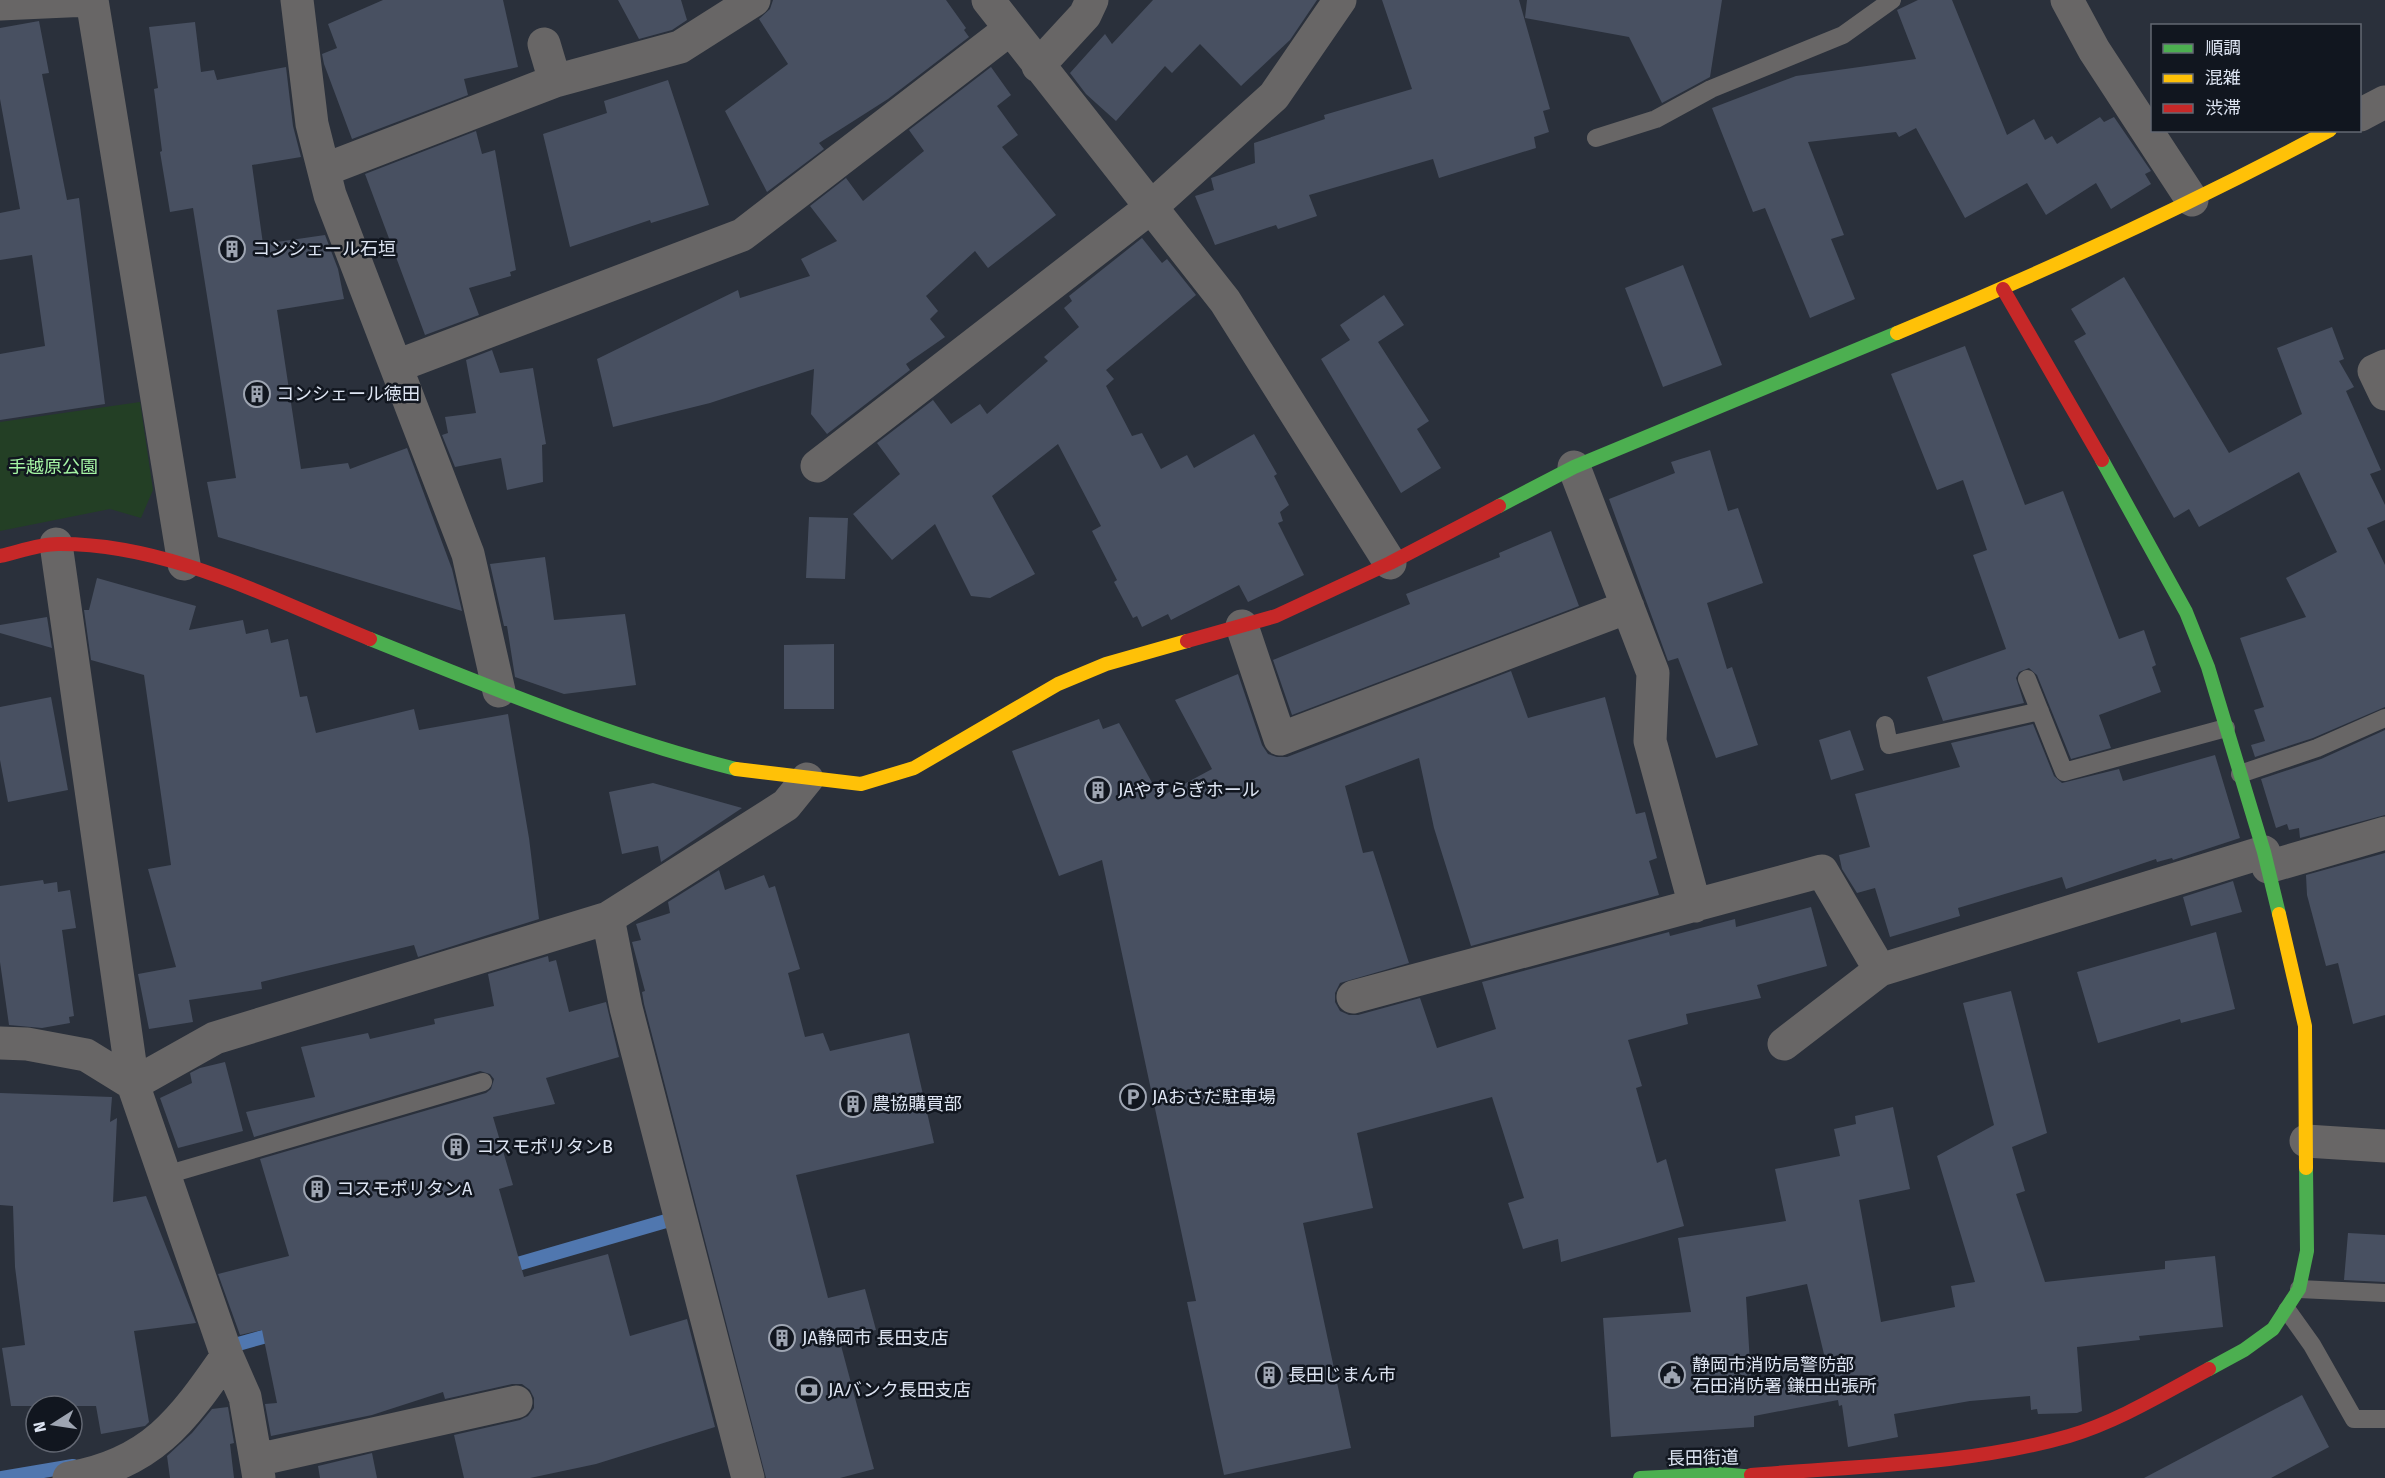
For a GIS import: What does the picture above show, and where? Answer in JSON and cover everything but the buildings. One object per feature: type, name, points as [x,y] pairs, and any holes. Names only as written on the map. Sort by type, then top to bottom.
[{"type":"street","points":[[0,4],[91,0],[184,564]]},
{"type":"street","points":[[297,0],[312,124],[330,195],[468,554],[499,691]]},
{"type":"street","points":[[324,170],[555,81],[680,47],[754,0]]},
{"type":"street","points":[[988,0],[1225,301],[1390,563]]},
{"type":"street","points":[[1038,66],[1085,15],[1092,0]]},
{"type":"street","points":[[817,466],[1150,208],[1274,96],[1340,0]]},
{"type":"street","points":[[2067,0],[2094,50],[2192,200]]},
{"type":"street","points":[[397,366],[742,235],[1010,29]]},
{"type":"street","points":[[544,44],[555,81]]},
{"type":"street","points":[[2361,114],[2385,102]]},
{"type":"street","points":[[0,556],[56,544],[118,548],[184,564],[499,691],[674,754],[739,770],[861,784],[914,768],[1058,684],[1107,664],[1276,616],[1390,563],[1574,467],[2003,289],[2192,200],[2326,132]]},
{"type":"street","points":[[1751,1475],[1947,1458],[2022,1447],[2068,1437],[2114,1420],[2244,1350],[2273,1329],[2299,1289],[2307,1251],[2305,1026],[2266,859],[2208,667],[2186,612],[2138,522],[2003,289]]},
{"type":"street","points":[[2385,366],[2374,371],[2385,394]]},
{"type":"street","points":[[1574,467],[1653,673],[1650,741],[1695,906]]},
{"type":"street","points":[[56,544],[133,1084],[227,1356],[245,1397],[258,1469],[516,1402]]},
{"type":"street","points":[[1242,626],[1280,739],[1628,607]]},
{"type":"street","points":[[133,1084],[215,1038],[608,918],[786,806],[807,779]]},
{"type":"street","points":[[1784,1044],[1880,970],[2266,859],[2385,833]]},
{"type":"street","points":[[1353,997],[1822,871],[1880,970]]},
{"type":"street","points":[[608,918],[626,1008],[748,1478]]},
{"type":"street","points":[[0,1043],[27,1044],[86,1055],[133,1084]]},
{"type":"street","points":[[2306,1141],[2385,1146]]},
{"type":"street","points":[[69,1478],[102,1472],[144,1452],[192,1407],[227,1356]]},
{"type":"street","name":"長田街道","points":[[1640,1478],[1751,1475],[1767,1478]]},
{"type":"lane","points":[[1596,138],[1656,119],[1712,89],[1843,35],[1892,0]]},
{"type":"lane","points":[[2027,679],[2064,772],[2226,728]]},
{"type":"lane","points":[[1885,725],[1889,745],[2040,711]]},
{"type":"lane","points":[[2240,774],[2317,748],[2385,718]]},
{"type":"lane","points":[[166,1175],[483,1082]]},
{"type":"lane","points":[[2299,1289],[2385,1293]]},
{"type":"lane","points":[[2287,1310],[2312,1345],[2354,1419],[2385,1419]]},
{"type":"green space","name":"手越原公園","points":[[140,402],[153,490],[141,518],[110,509],[0,531],[0,422]]},
{"type":"waterway","points":[[504,1268],[666,1221]]},
{"type":"waterway","points":[[224,1348],[281,1332]]},
{"type":"waterway","points":[[2,1478],[73,1466]]},
{"type":"traffic: fast","points":[[1499,506],[1574,467],[1897,333]]},
{"type":"traffic: fast","points":[[2102,460],[2186,612],[2208,667],[2264,852],[2279,914]]},
{"type":"traffic: fast","points":[[370,639],[597,727],[736,769]]},
{"type":"traffic: fast","points":[[2209,1369],[2244,1350],[2273,1329],[2299,1289],[2307,1251],[2306,1168]]},
{"type":"traffic: fast","points":[[1640,1478],[1720,1474],[1767,1478]]},
{"type":"traffic: slow","points":[[1897,333],[2116,237],[2326,132]]},
{"type":"traffic: slow","points":[[736,769],[861,784],[914,768],[1058,684],[1106,664],[1187,641]]},
{"type":"traffic: slow","points":[[2279,914],[2305,1026],[2306,1168]]},
{"type":"traffic: jam","points":[[2003,289],[2102,460]]},
{"type":"traffic: jam","points":[[1187,641],[1276,616],[1390,563],[1499,506]]},
{"type":"traffic: jam","points":[[0,556],[51,544],[99,546],[139,553],[218,576],[370,639]]},
{"type":"traffic: jam","points":[[1751,1475],[1952,1459],[2031,1446],[2106,1423],[2209,1369]]},
{"type":"place","name":"コンシェール石垣","points":[[232,249]]},
{"type":"place","name":"コンシェール徳田","points":[[257,394]]},
{"type":"place","name":"JAやすらぎホール","points":[[1098,790]]},
{"type":"place","name":"JAおさだ駐車場","points":[[1133,1097]]},
{"type":"place","name":"農協購買部","points":[[853,1104]]},
{"type":"place","name":"コスモポリタンB","points":[[456,1147]]},
{"type":"place","name":"コスモポリタンA","points":[[317,1189]]},
{"type":"place","name":"JA静岡市 長田支店","points":[[782,1338]]},
{"type":"place","name":"長田じまん市","points":[[1269,1375]]},
{"type":"place","name":"静岡市消防局警防部 石田消防署 鎌田出張所","points":[[1672,1375]]},
{"type":"place","name":"JAバンク長田支店","points":[[809,1390]]}]
